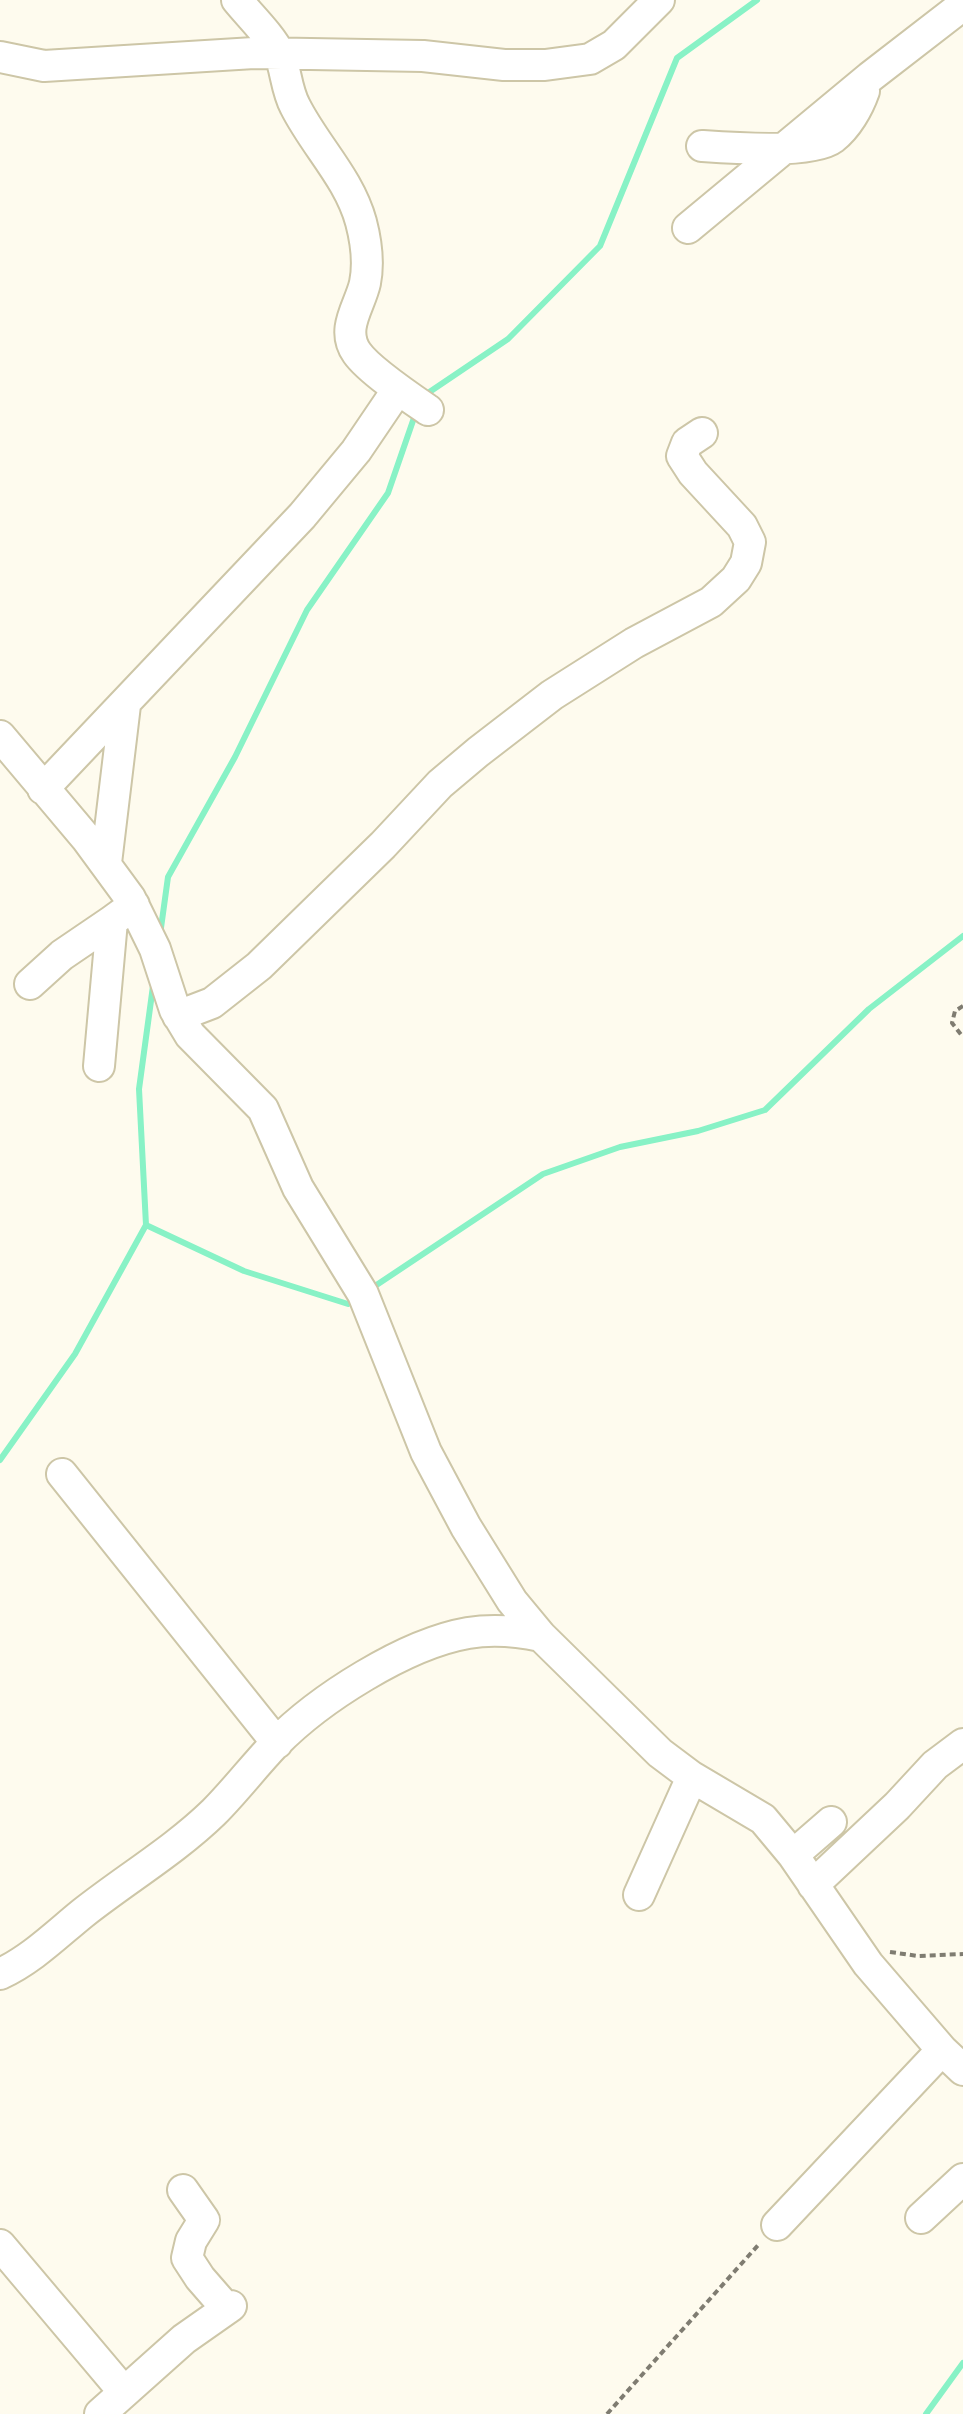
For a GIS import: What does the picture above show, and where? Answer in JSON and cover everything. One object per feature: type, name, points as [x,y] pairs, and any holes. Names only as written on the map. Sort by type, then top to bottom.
[{"type":"street","points":[[237,0],[279,53],[295,107],[334,164],[361,222],[367,254],[365,284],[355,306],[350,329],[357,353],[398,389],[428,410]]},
{"type":"street","points":[[0,57],[44,66],[137,58],[279,53],[423,56],[504,65],[571,63],[590,59],[614,45],[646,4]]},
{"type":"street","points":[[688,228],[958,8]]},
{"type":"street","points":[[702,146],[736,149],[786,147]]},
{"type":"street","points":[[43,789],[302,516],[356,451],[398,389]]},
{"type":"street","points":[[178,1016],[212,1003],[259,966],[383,845],[440,784],[478,752],[552,695],[634,643],[711,602],[736,579],[746,563],[750,542],[742,526],[693,473],[682,456],[687,443],[702,433]]},
{"type":"street","points":[[106,863],[125,705]]},
{"type":"street","points":[[0,736],[106,863],[123,913],[155,949],[178,1016],[209,1056],[263,1109],[298,1188],[363,1294],[426,1452],[466,1527],[512,1601],[541,1636],[626,1721],[692,1777],[763,1819],[793,1855],[855,1946],[952,2060],[777,2225]]},
{"type":"street","points":[[30,984],[62,955],[123,913]]},
{"type":"street","points":[[99,1066],[123,913]]},
{"type":"street","points":[[62,1474],[277,1743]]},
{"type":"street","points":[[470,1633],[512,1601]]},
{"type":"street","points":[[0,1974],[31,1956],[213,1813],[277,1743],[360,1678],[435,1642],[470,1633],[519,1632],[541,1636]]},
{"type":"street","points":[[813,1885],[897,1806],[935,1765],[963,1744]]},
{"type":"street","points":[[639,1895],[692,1777]]},
{"type":"street","points":[[793,1855],[831,1822]]},
{"type":"street","points":[[921,2218],[963,2179]]},
{"type":"street","points":[[98,2414],[184,2339],[229,2308],[200,2278],[187,2258],[191,2241],[204,2220],[198,2207],[183,2190]]},
{"type":"street","points":[[0,2245],[124,2392]]},
{"type":"street","points":[[89,2351],[97,2373],[98,2414]]},
{"type":"path","points":[[963,1006],[955,1011],[952,1023],[963,1037]]},
{"type":"path","points":[[855,1946],[918,1956],[963,1954]]},
{"type":"path","points":[[607,2414],[777,2225]]},
{"type":"waterway","points":[[425,395],[508,339],[600,246],[677,58],[757,0]]},
{"type":"waterway","points":[[160,935],[168,877],[235,757],[307,610],[388,493],[416,412]]},
{"type":"waterway","points":[[369,1290],[543,1174],[620,1147],[698,1131],[765,1110],[869,1009],[963,936]]},
{"type":"waterway","points":[[0,1460],[75,1354],[146,1225],[139,1089],[153,986]]},
{"type":"waterway","points":[[146,1225],[244,1271],[348,1304],[357,1298]]},
{"type":"waterway","points":[[926,2414],[963,2363]]}]
